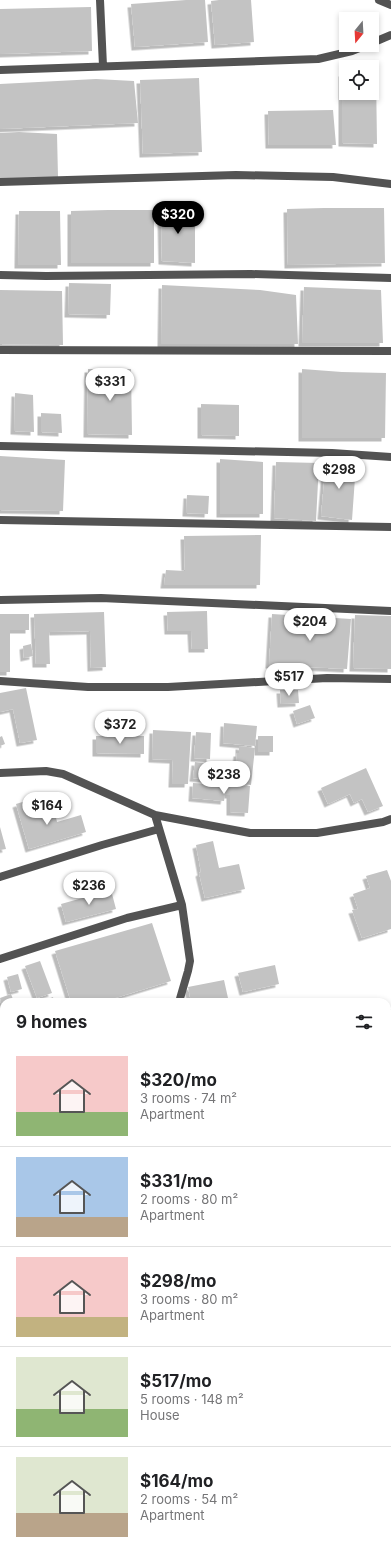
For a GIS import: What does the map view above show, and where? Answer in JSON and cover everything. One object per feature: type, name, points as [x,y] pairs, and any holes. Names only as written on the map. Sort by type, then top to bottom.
[{"type":"street","points":[[100,0],[103,66]]},
{"type":"street","points":[[379,0],[391,5]]},
{"type":"street","points":[[379,40],[391,35]]},
{"type":"street","points":[[0,70],[318,59],[348,52]]},
{"type":"street","points":[[0,182],[236,176],[333,177],[391,184]]},
{"type":"street","points":[[0,275],[251,274],[391,278]]},
{"type":"street","points":[[0,350],[391,351]]},
{"type":"street","points":[[0,446],[332,453],[391,457]]},
{"type":"street","points":[[0,520],[391,527]]},
{"type":"street","points":[[0,600],[101,598],[391,611]]},
{"type":"street","points":[[0,681],[88,687],[168,687],[327,678],[391,679]]},
{"type":"street","points":[[0,773],[24,770],[46,771],[63,774],[155,815],[250,833],[317,833],[383,822],[391,819]]},
{"type":"street","points":[[155,815],[182,905],[190,961],[180,998]]},
{"type":"street","points":[[0,877],[159,829]]},
{"type":"street","points":[[0,959],[127,918],[182,905]]},
{"type":"building","points":[[205,0],[208,42],[135,47],[131,4]]},
{"type":"building","points":[[251,0],[254,42],[215,45],[211,1]]},
{"type":"building","points":[[91,7],[92,51],[0,54],[0,9]]},
{"type":"building","points":[[199,78],[202,152],[143,154],[140,80]]},
{"type":"building","points":[[96,79],[134,81],[138,123],[0,129],[0,84]]},
{"type":"building","points":[[342,100],[376,100],[377,144],[342,143]]},
{"type":"building","points":[[333,110],[336,145],[269,145],[268,111]]},
{"type":"building","points":[[19,132],[57,134],[58,177],[0,178],[0,133]]},
{"type":"building","points":[[195,208],[195,263],[162,261],[161,210]]},
{"type":"building","points":[[384,208],[385,263],[288,265],[287,209]]},
{"type":"building","points":[[154,210],[154,263],[71,263],[71,211]]},
{"type":"building","points":[[19,211],[60,211],[61,265],[18,265]]},
{"type":"building","points":[[69,283],[111,284],[110,315],[68,314]]},
{"type":"building","points":[[162,285],[260,290],[296,295],[298,344],[161,344]]},
{"type":"building","points":[[304,287],[381,290],[383,343],[302,343]]},
{"type":"building","points":[[0,290],[62,291],[63,345],[0,344]]},
{"type":"building","points":[[88,369],[131,369],[132,435],[87,434]]},
{"type":"building","points":[[302,369],[386,373],[385,438],[302,438]]},
{"type":"building","points":[[15,393],[33,395],[34,432],[14,431]]},
{"type":"building","points":[[201,404],[239,405],[239,436],[201,435]]},
{"type":"building","points":[[41,413],[61,414],[62,433],[41,432]]},
{"type":"building","points":[[0,456],[65,460],[63,511],[0,510]]},
{"type":"building","points":[[220,459],[263,462],[263,514],[220,514]]},
{"type":"building","points":[[326,461],[356,464],[352,520],[321,516]]},
{"type":"building","points":[[276,462],[319,463],[316,521],[274,518]]},
{"type":"building","points":[[187,495],[209,496],[208,514],[186,513]]},
{"type":"building","points":[[261,535],[260,585],[164,585],[166,570],[185,571],[184,536]]},
{"type":"building","points":[[207,611],[208,649],[192,649],[191,631],[168,631],[167,612]]},
{"type":"building","points":[[104,612],[106,667],[91,668],[90,631],[49,632],[50,664],[36,664],[34,614]]},
{"type":"building","points":[[0,614],[29,614],[29,630],[10,630],[10,672],[0,672]]},
{"type":"building","points":[[272,614],[351,619],[347,669],[269,665]]},
{"type":"building","points":[[355,615],[391,616],[391,669],[353,668]]},
{"type":"building","points":[[31,644],[33,656],[24,658],[23,646]]},
{"type":"building","points":[[26,688],[37,740],[20,743],[13,709],[0,712],[0,693]]},
{"type":"building","points":[[280,690],[298,690],[299,703],[281,704]]},
{"type":"building","points":[[310,705],[315,718],[297,724],[293,711]]},
{"type":"building","points":[[224,723],[257,726],[255,746],[223,743]]},
{"type":"building","points":[[153,730],[191,732],[188,784],[172,784],[173,760],[152,759]]},
{"type":"building","points":[[196,732],[211,733],[210,759],[194,758]]},
{"type":"building","points":[[2,736],[5,744],[0,746],[0,737]]},
{"type":"building","points":[[96,736],[144,736],[144,754],[96,753]]},
{"type":"building","points":[[258,736],[273,736],[273,752],[258,752]]},
{"type":"building","points":[[239,746],[255,748],[251,785],[234,783]]},
{"type":"building","points":[[195,762],[232,766],[230,782],[193,778]]},
{"type":"building","points":[[366,768],[383,806],[368,812],[362,799],[354,803],[350,794],[328,804],[321,788]]},
{"type":"building","points":[[193,783],[250,786],[248,813],[230,812],[230,795],[225,795],[224,801],[192,798]]},
{"type":"building","points":[[32,799],[38,818],[55,813],[57,822],[81,815],[86,832],[29,849],[16,804]]},
{"type":"building","points":[[0,827],[6,849],[0,850]]},
{"type":"building","points":[[213,841],[219,868],[239,864],[245,889],[205,898],[199,873],[201,872],[196,845]]},
{"type":"building","points":[[387,870],[391,881],[391,929],[362,938],[352,910],[358,909],[353,894],[370,888],[366,876]]},
{"type":"building","points":[[111,890],[116,909],[66,922],[61,904]]},
{"type":"building","points":[[152,923],[171,981],[115,998],[70,998],[55,951]]},
{"type":"building","points":[[40,961],[52,993],[37,998],[25,966]]},
{"type":"building","points":[[275,965],[279,984],[243,992],[238,973]]},
{"type":"building","points":[[18,974],[22,989],[11,992],[7,977]]},
{"type":"building","points":[[224,980],[228,998],[190,998],[188,987]]},
{"type":"building","points":[[11,994],[12,998],[0,998]]}]
